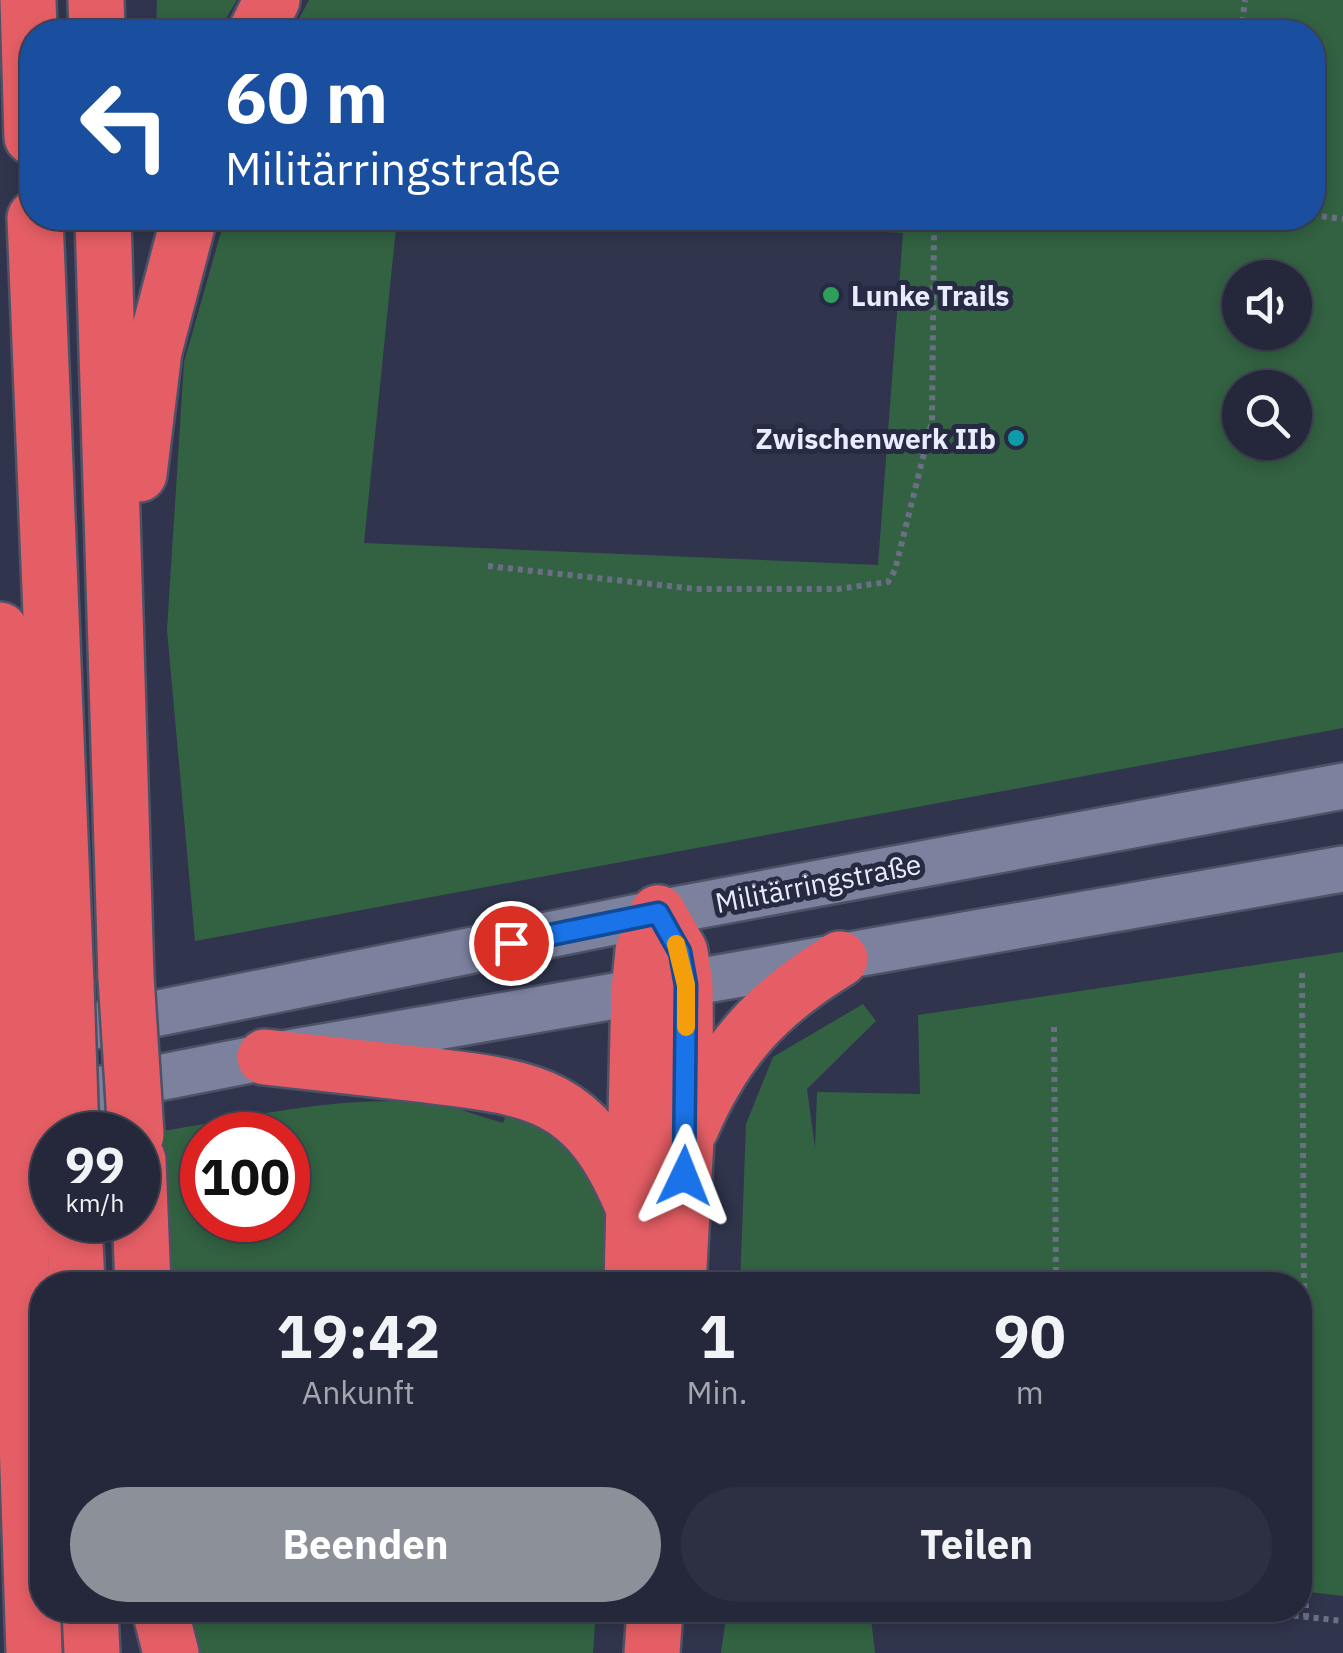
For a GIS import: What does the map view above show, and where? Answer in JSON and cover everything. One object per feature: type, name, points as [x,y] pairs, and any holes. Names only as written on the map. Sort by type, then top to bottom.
[{"type":"highway","points":[[30,1531],[18,1166],[40,989],[35,230]]},
{"type":"highway","points":[[104,230],[126,977],[135,1112]]},
{"type":"highway","points":[[118,635],[154,351],[185,230]]},
{"type":"highway","points":[[0,630],[40,989],[66,1112]]},
{"type":"highway","points":[[632,1272],[632,1202],[662,988],[680,952],[658,913]]},
{"type":"highway","points":[[686,1140],[716,1074],[742,1037],[805,980],[840,959]]},
{"type":"highway","points":[[662,988],[686,1140],[679,1272]]},
{"type":"highway","points":[[266,1057],[526,1090],[587,1127],[613,1159],[632,1202]]},
{"type":"highway","points":[[75,1242],[76,1272]]},
{"type":"highway","points":[[141,1242],[142,1272]]},
{"type":"highway","points":[[33,1622],[34,1653]]},
{"type":"highway","points":[[91,1622],[92,1653]]},
{"type":"highway","points":[[158,1622],[158,1653]]},
{"type":"highway","points":[[161,1622],[170,1653]]},
{"type":"highway","points":[[618,1653],[619,1622]]},
{"type":"highway","points":[[652,1653],[655,1622]]},
{"type":"main road","name":"Militärringstraße","points":[[0,1045],[658,913],[1343,786]]},
{"type":"main road","points":[[0,1110],[266,1057],[1343,868]]},
{"type":"path","points":[[488,566],[696,589],[838,588],[888,582],[895,570],[932,421],[935,230]]},
{"type":"path","points":[[1302,974],[1304,1272]]},
{"type":"path","points":[[1054,1027],[1056,1272]]},
{"type":"path","points":[[1312,1618],[1343,1621]]},
{"type":"green space","points":[[157,0],[237,0],[225,20],[156,20]]},
{"type":"green space","points":[[309,0],[1343,0],[1343,728],[195,941],[167,630],[184,362],[222,230],[396,230],[364,543],[878,565],[903,233],[849,230],[1325,230],[1325,20],[298,20]]},
{"type":"green space","points":[[1343,952],[1343,1596],[1312,1592],[1312,1272],[740,1272],[746,1124],[773,1057],[863,1004],[876,1021],[807,1089],[815,1148],[817,1092],[920,1094],[918,1015]]},
{"type":"green space","points":[[511,1101],[526,1104],[603,1179],[613,1272],[163,1272],[160,1131],[180,1128],[180,1242],[310,1242],[310,1112],[277,1112],[366,1102],[435,1104],[503,1123]]},
{"type":"green space","points":[[191,1622],[595,1622],[593,1653],[195,1653]]},
{"type":"green space","points":[[725,1622],[871,1622],[875,1653],[721,1653]]},
{"type":"slow traffic","points":[[676,944],[686,985],[686,1027]]},
{"type":"place","name":"Lunke Trails","points":[[831,295]]},
{"type":"place","name":"Zwischenwerk IIb","points":[[1016,438]]},
{"type":"route","points":[[511,943],[658,913],[680,952],[686,985],[684,1176]]}]
